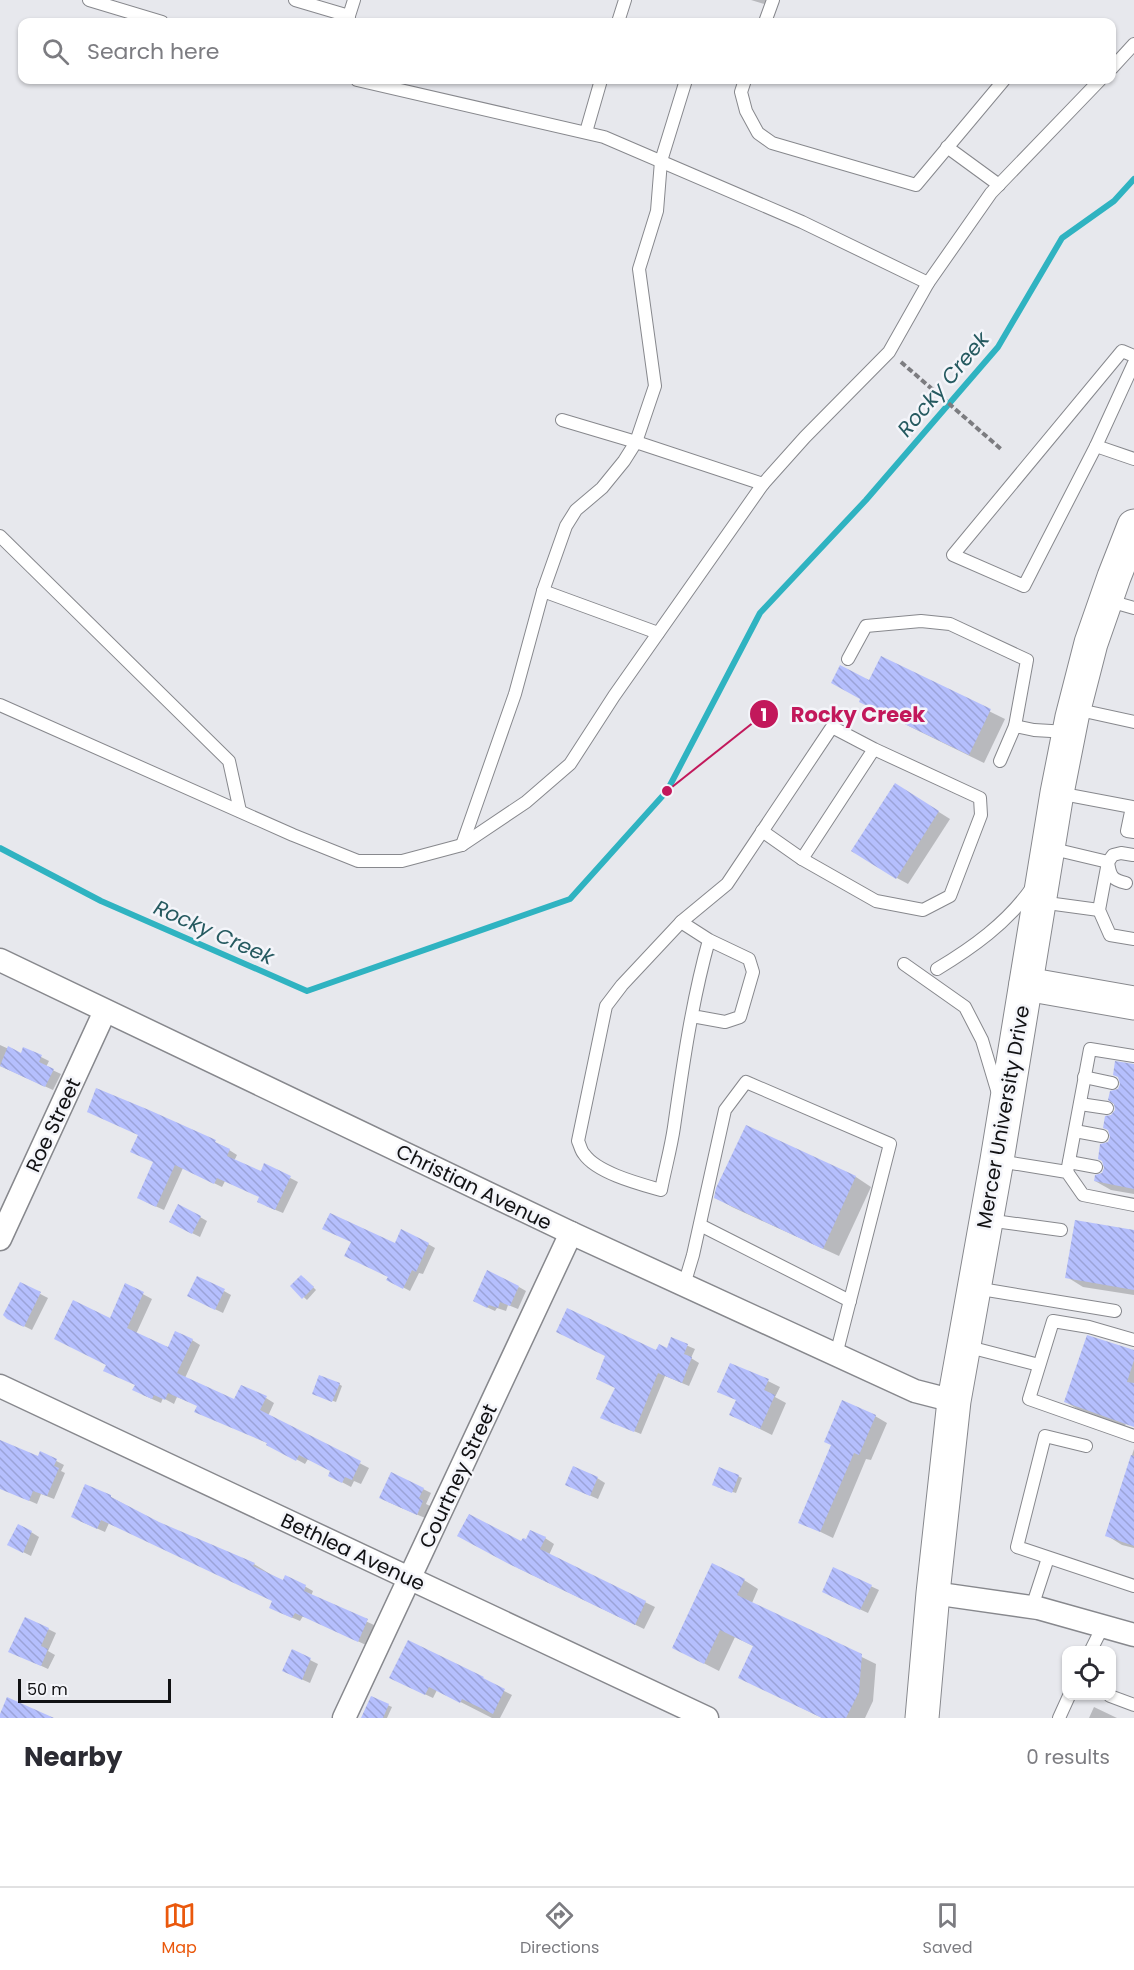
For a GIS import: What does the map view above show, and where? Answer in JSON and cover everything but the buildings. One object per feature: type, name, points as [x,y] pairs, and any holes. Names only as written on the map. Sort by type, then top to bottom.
[{"type":"main road","name":"Mercer University Drive","points":[[922,1718],[954,1401],[997,1160],[1057,793],[1091,643],[1120,604],[1134,526]]},
{"type":"main road","points":[[1026,984],[1134,1003]]},
{"type":"street","name":"Christian Avenue","points":[[0,960],[571,1233],[915,1391],[954,1401]]},
{"type":"street","name":"Roe Street","points":[[0,1239],[105,1011]]},
{"type":"street","name":"Courtney Street","points":[[344,1718],[571,1233]]},
{"type":"street","name":"Bethlea Avenue","points":[[0,1386],[707,1718]]},
{"type":"street","points":[[933,1593],[1032,1607],[1134,1635]]},
{"type":"lane","points":[[89,0],[149,18]]},
{"type":"lane","points":[[295,0],[345,18]]},
{"type":"lane","points":[[348,18],[354,0]]},
{"type":"lane","points":[[619,18],[625,0]]},
{"type":"lane","points":[[766,18],[773,0]]},
{"type":"lane","points":[[1116,64],[1134,44]]},
{"type":"lane","points":[[375,84],[604,137],[802,222],[928,283]]},
{"type":"lane","points":[[586,132],[600,84]]},
{"type":"lane","points":[[462,845],[515,694],[543,591],[566,526],[576,510],[602,488],[624,461],[636,442],[656,386],[639,269],[657,211],[661,161],[685,84]]},
{"type":"lane","points":[[744,84],[741,92],[746,111],[758,133],[772,143],[916,185],[1001,84]]},
{"type":"lane","points":[[0,705],[240,812],[358,861],[402,861],[462,845],[526,802],[570,764],[658,633],[763,484],[805,436],[889,352],[928,283],[991,193],[1096,84]]},
{"type":"lane","points":[[947,147],[999,185]]},
{"type":"lane","points":[[1134,356],[1122,351],[953,555],[1024,586],[1096,446],[1134,363]]},
{"type":"lane","points":[[562,420],[763,484]]},
{"type":"lane","points":[[1096,446],[1134,459]]},
{"type":"lane","points":[[0,536],[230,761],[240,812]]},
{"type":"lane","points":[[543,591],[658,633]]},
{"type":"lane","points":[[848,659],[866,626],[921,621],[950,624],[1027,660],[1015,726],[1000,761]]},
{"type":"lane","points":[[1015,726],[1034,730],[1072,720],[1134,722]]},
{"type":"lane","points":[[709,940],[700,972],[679,1083],[674,1128],[661,1190],[629,1181],[592,1163],[584,1154],[578,1141],[606,1006],[622,985],[681,922],[727,884],[762,831],[832,727],[980,798],[981,815],[950,896],[923,910],[876,901],[802,859],[762,831]]},
{"type":"lane","points":[[802,859],[874,749]]},
{"type":"lane","points":[[1057,793],[1132,807],[1127,831],[1134,832]]},
{"type":"lane","points":[[1132,855],[1121,853],[1113,855],[1108,862],[1099,910],[1110,935],[1134,939]]},
{"type":"lane","points":[[937,969],[970,949],[1022,901],[1046,858],[1108,862]]},
{"type":"lane","points":[[1108,862],[1109,874],[1115,880],[1126,883]]},
{"type":"lane","points":[[1039,902],[1099,910]]},
{"type":"lane","points":[[681,922],[709,940],[749,959],[753,972],[740,1017],[725,1022],[692,1016]]},
{"type":"lane","points":[[904,964],[965,1007],[985,1048],[994,1074],[1003,1120]]},
{"type":"lane","points":[[1134,1056],[1090,1049],[1068,1167],[1083,1195],[1134,1205]]},
{"type":"lane","points":[[1084,1077],[1112,1083]]},
{"type":"lane","points":[[684,1285],[700,1225],[725,1110],[746,1082],[890,1144],[836,1355]]},
{"type":"lane","points":[[1080,1104],[1107,1108]]},
{"type":"lane","points":[[1074,1131],[1102,1136]]},
{"type":"lane","points":[[997,1160],[1068,1167],[1096,1167]]},
{"type":"lane","points":[[986,1220],[1061,1230]]},
{"type":"lane","points":[[700,1225],[850,1301]]},
{"type":"lane","points":[[974,1288],[1115,1311]]},
{"type":"lane","points":[[1134,1340],[1089,1327],[1053,1321],[1029,1399],[1134,1436]]},
{"type":"lane","points":[[964,1346],[1039,1365]]},
{"type":"lane","points":[[1086,1446],[1045,1436],[1017,1547],[1134,1586]]},
{"type":"lane","points":[[1032,1607],[1048,1558]]},
{"type":"lane","points":[[1093,1646],[1103,1626]]},
{"type":"lane","points":[[1116,1698],[1134,1705]]},
{"type":"lane","points":[[1059,1718],[1068,1700]]},
{"type":"path","points":[[915,374],[1001,449]]},
{"type":"waterway","name":"Rocky Creek","points":[[0,848],[101,901],[307,991],[570,899],[667,791],[760,613],[866,500],[998,347],[1062,238],[1114,201],[1134,179]]},
{"type":"place","name":"Rocky Creek","points":[[667,791]]}]
